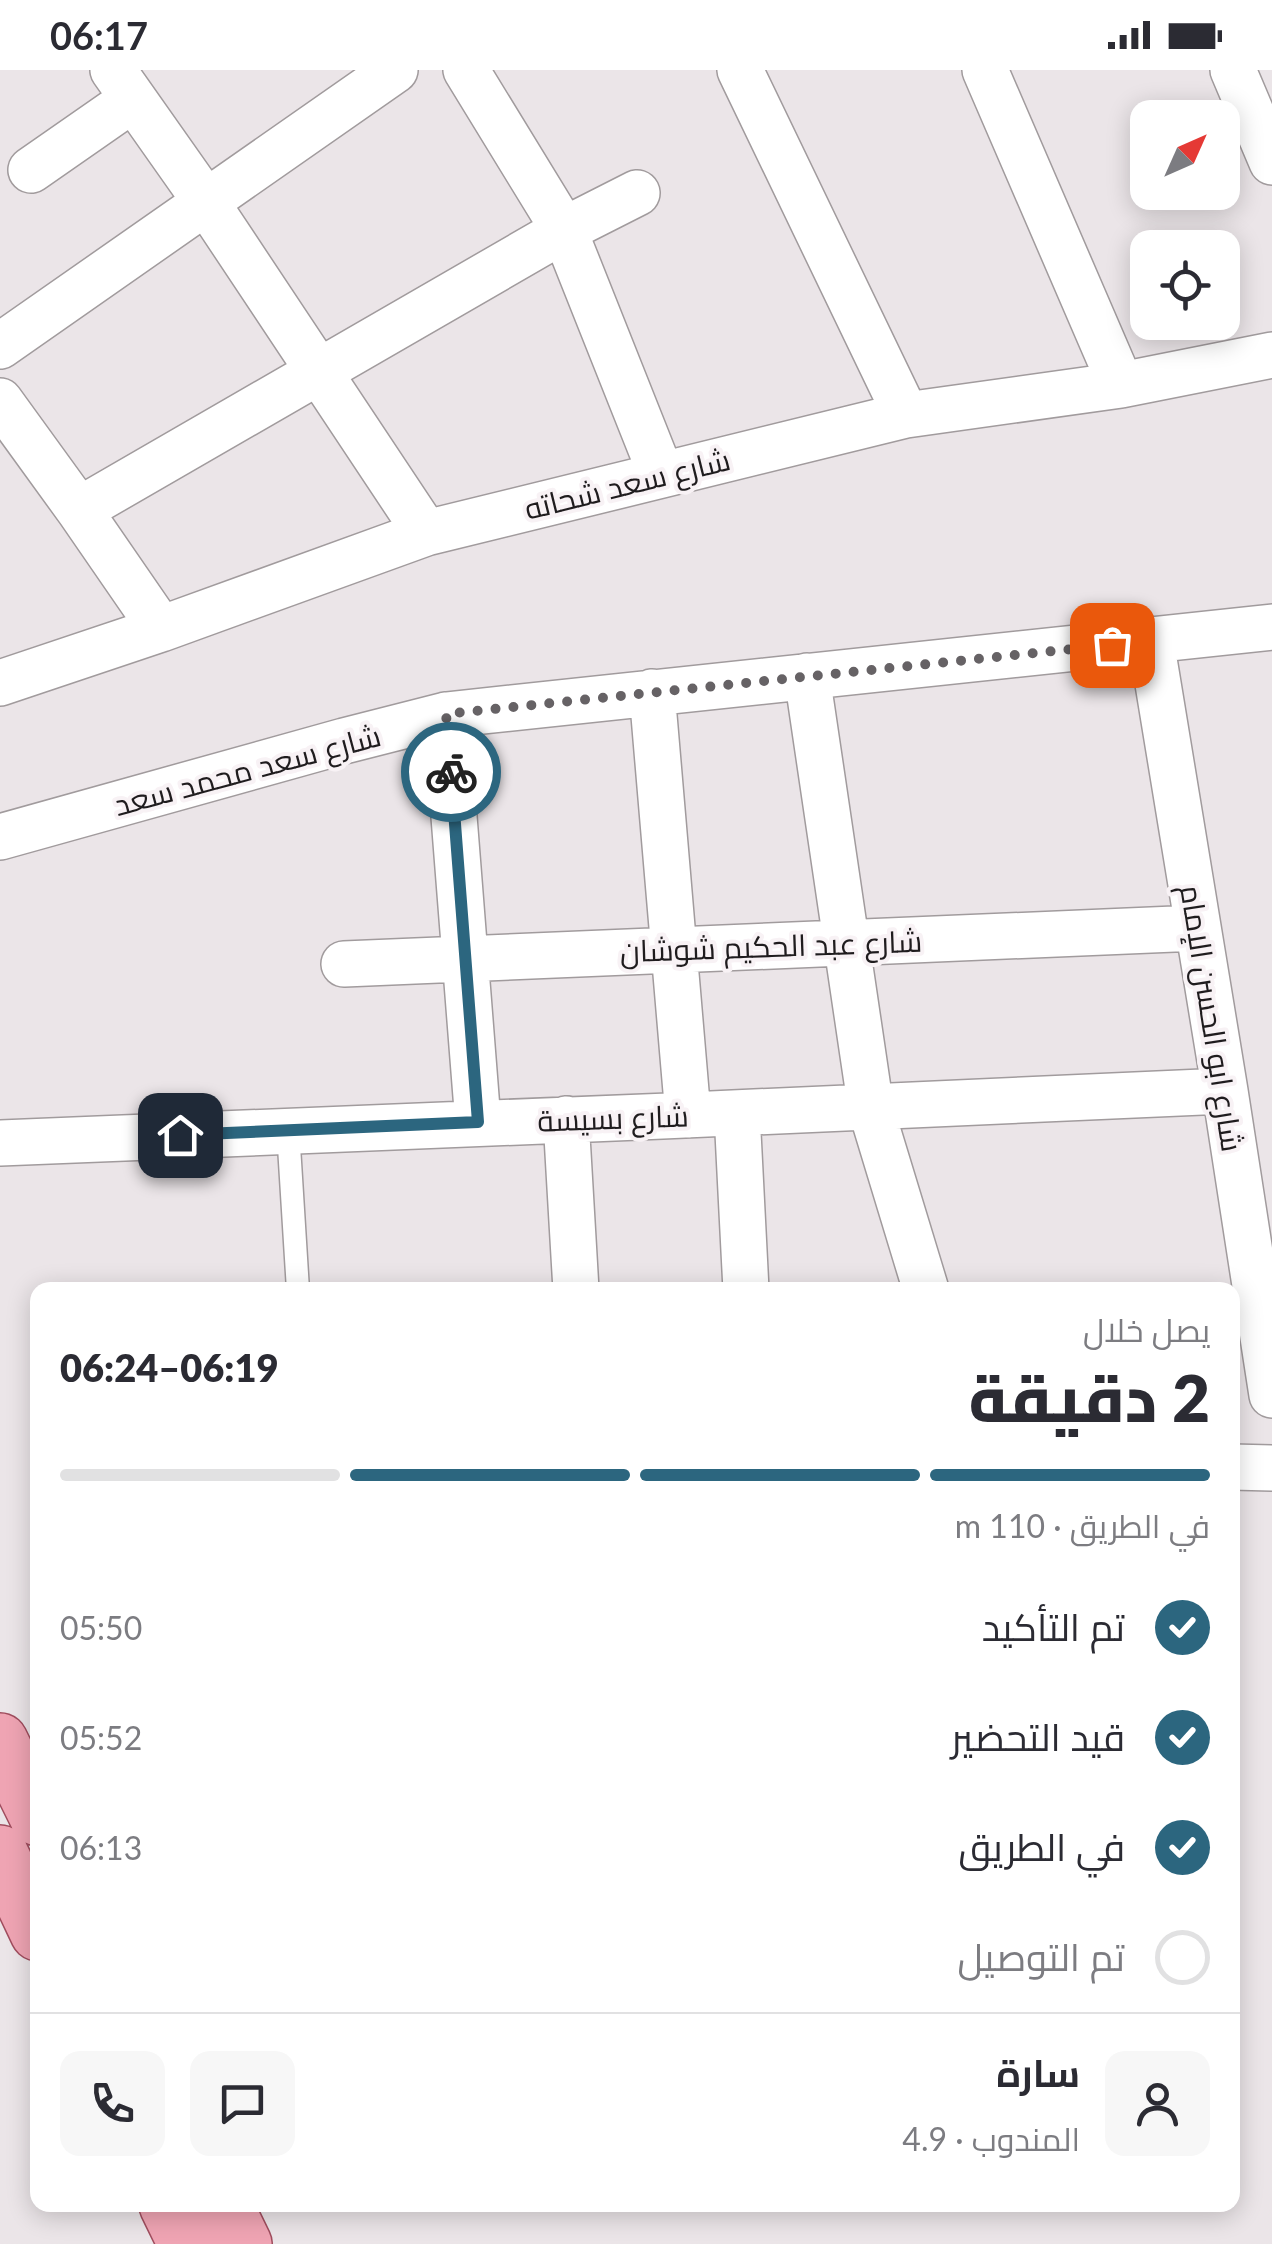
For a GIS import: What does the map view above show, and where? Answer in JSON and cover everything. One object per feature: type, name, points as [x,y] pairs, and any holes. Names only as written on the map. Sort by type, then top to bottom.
[{"type":"main road","points":[[0,1741],[30,1802]]},
{"type":"main road","points":[[0,1854],[30,1917]]},
{"type":"main road","points":[[170,2212],[186,2244]]},
{"type":"main road","points":[[228,2212],[244,2244]]},
{"type":"street","points":[[0,346],[395,70]]},
{"type":"street","points":[[466,70],[564,230],[661,474]]},
{"type":"street","points":[[740,70],[906,415]]},
{"type":"street","points":[[985,70],[1121,386]]},
{"type":"street","points":[[1234,70],[1272,162]]},
{"type":"street","points":[[31,170],[128,81],[426,534]]},
{"type":"street","points":[[79,510],[564,230],[636,194]]},
{"type":"street","name":"شارع سعد شحاته","points":[[0,683],[426,534],[906,415],[1121,386],[1272,355]]},
{"type":"street","points":[[0,402],[162,629]]},
{"type":"street","name":"شارع سعد محمد سعد","points":[[0,838],[446,714],[1272,627]]},
{"type":"street","name":"شارع ابو الحسن الإمام","points":[[1150,641],[1225,1090],[1242,1289],[1272,1395]]},
{"type":"street","points":[[808,676],[872,1109],[924,1282]]},
{"type":"street","points":[[652,692],[688,1115]]},
{"type":"street","points":[[446,714],[478,1122]]},
{"type":"street","name":"شارع عبد الحكيم شوشان","points":[[344,964],[1198,928]]},
{"type":"street","name":"شارع بسيسة","points":[[0,1143],[872,1109],[1225,1090]]},
{"type":"street","points":[[737,1113],[746,1282]]},
{"type":"street","points":[[566,1119],[576,1282]]},
{"type":"street","points":[[1240,1467],[1272,1468]]},
{"type":"lane","points":[[288,1130],[298,1282]]},
{"type":"way so far","points":[[451,772],[446,714],[1112,645]]},
{"type":"route","points":[[180,1135],[478,1122],[451,772]]}]
